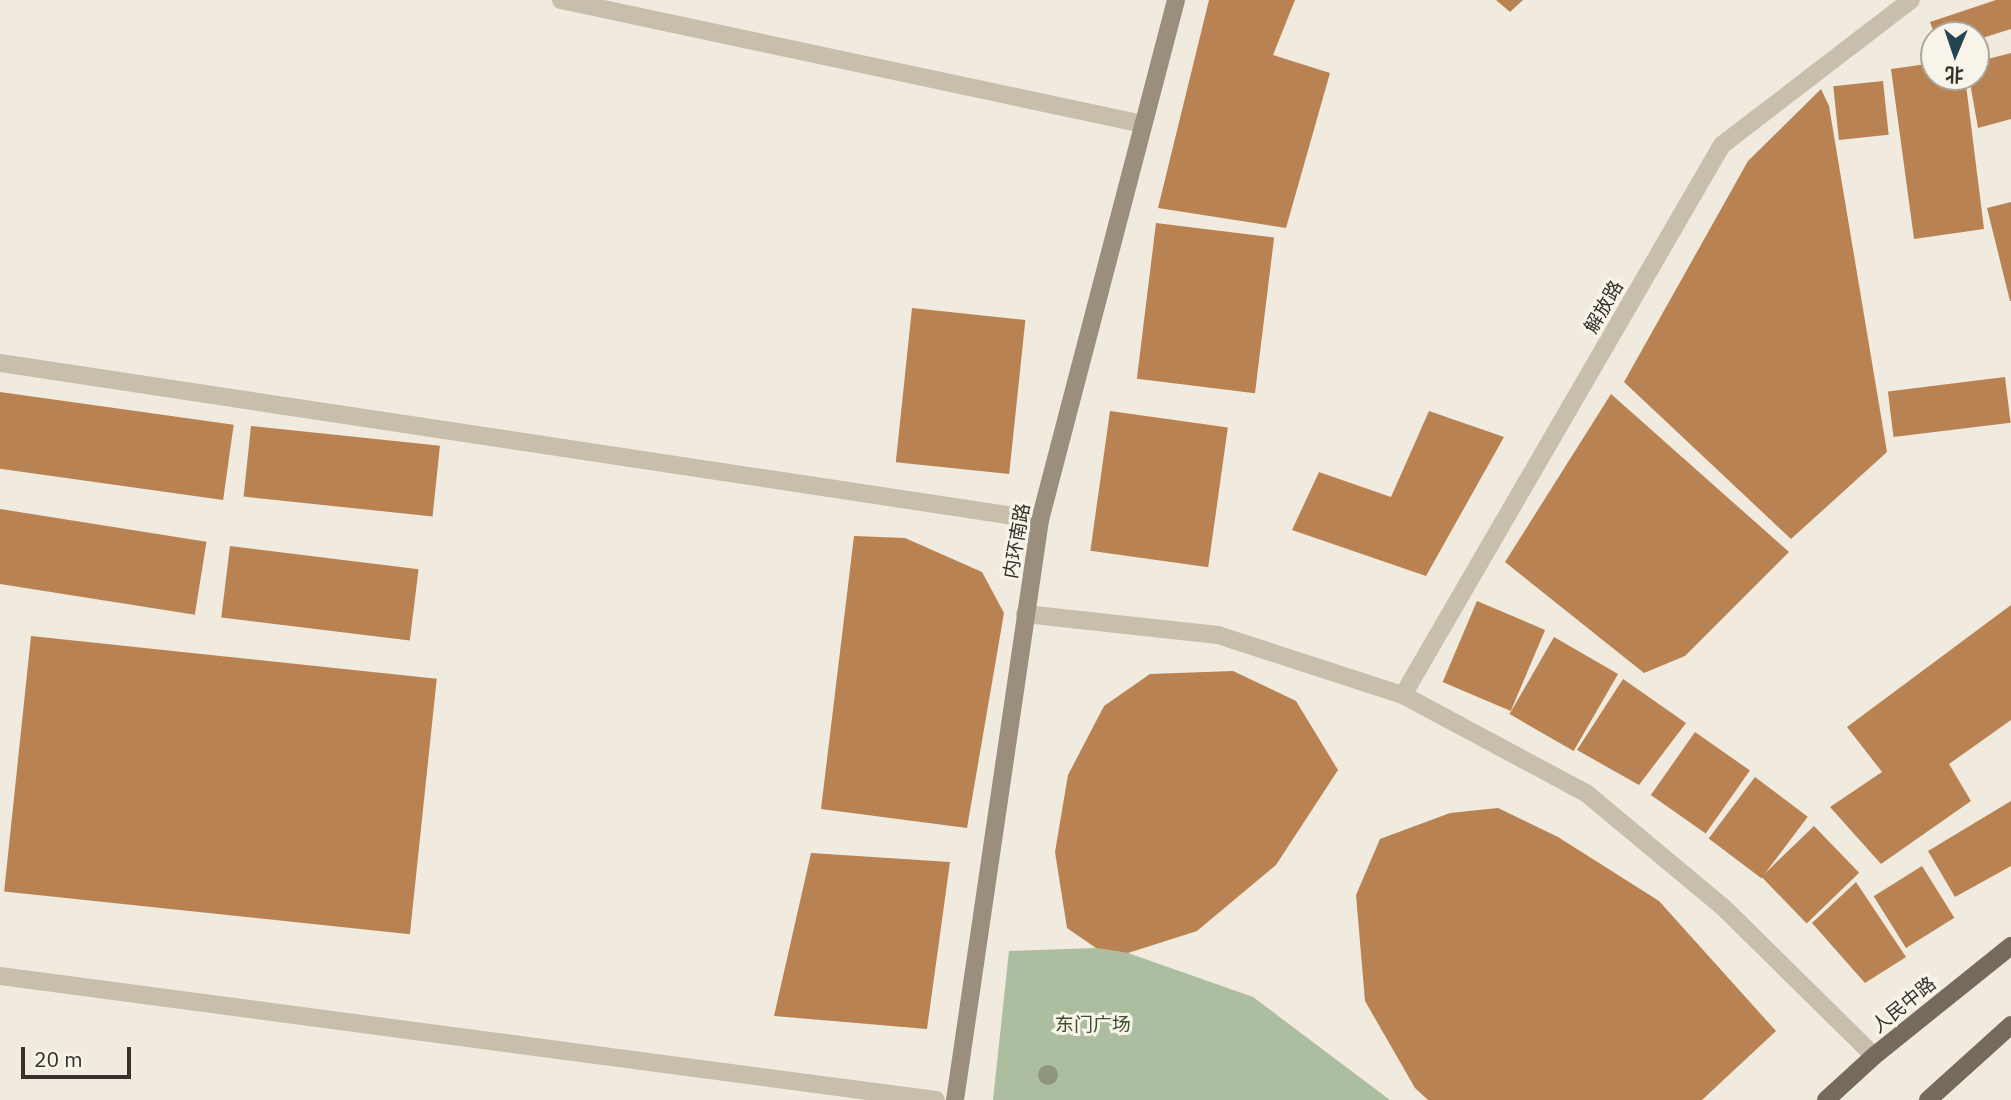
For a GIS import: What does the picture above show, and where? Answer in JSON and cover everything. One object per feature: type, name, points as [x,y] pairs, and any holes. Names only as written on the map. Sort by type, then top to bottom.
[{"type":"main road","name":"内环南路","points":[[955,1100],[1040,520],[1176,0]]},
{"type":"main road","name":"人民中路","points":[[1826,1100],[1874,1056],[2011,946]]},
{"type":"main road","points":[[1928,1100],[2011,1025]]},
{"type":"street","points":[[561,0],[1143,124]]},
{"type":"street","name":"解放路","points":[[1403,695],[1722,145],[1911,0]]},
{"type":"street","points":[[0,363],[1040,520]]},
{"type":"street","points":[[1025,614],[1218,635],[1403,695],[1586,793],[1723,907],[1874,1056]]},
{"type":"street","points":[[0,976],[936,1100]]},
{"type":"green space","name":"东门广场","points":[[1096,948],[1128,953],[1253,997],[1390,1100],[993,1100],[1009,951]]},
{"type":"building","points":[[1209,0],[1295,0],[1273,55],[1330,73],[1286,228],[1158,208]]},
{"type":"building","points":[[1496,0],[1523,0],[1510,12]]},
{"type":"building","points":[[1996,0],[2011,0],[2011,29],[1990,36],[1990,21],[1933,21]]},
{"type":"building","points":[[2011,53],[2011,119],[1978,128],[1971,91],[1990,91],[1990,58]]},
{"type":"building","points":[[1920,65],[1920,91],[1967,91],[1984,229],[1914,239],[1891,69]]},
{"type":"building","points":[[1883,81],[1889,135],[1839,140],[1833,86]]},
{"type":"building","points":[[1821,89],[1829,106],[1887,452],[1791,539],[1624,382],[1748,161]]},
{"type":"building","points":[[2011,202],[2011,301],[2010,301],[1987,208]]},
{"type":"building","points":[[1156,223],[1274,238],[1255,393],[1137,379]]},
{"type":"building","points":[[912,308],[1025,320],[1009,474],[896,462]]},
{"type":"building","points":[[2005,377],[2011,423],[1893,437],[1888,391]]},
{"type":"building","points":[[0,392],[234,425],[223,500],[0,469]]},
{"type":"building","points":[[1611,394],[1789,552],[1685,656],[1644,673],[1505,562]]},
{"type":"building","points":[[1110,411],[1228,428],[1208,567],[1090,551]]},
{"type":"building","points":[[1429,411],[1504,437],[1426,576],[1292,530],[1319,472],[1391,497]]},
{"type":"building","points":[[251,426],[440,446],[433,516],[244,497]]},
{"type":"building","points":[[0,509],[206,542],[195,615],[0,584]]},
{"type":"building","points":[[854,536],[905,538],[982,572],[1004,613],[967,828],[821,809]]},
{"type":"building","points":[[230,546],[419,569],[410,641],[221,617]]},
{"type":"building","points":[[1477,601],[1545,630],[1511,711],[1443,682]]},
{"type":"building","points":[[2011,605],[2011,720],[1949,764],[1971,801],[1881,864],[1830,807],[1882,772],[1847,727]]},
{"type":"building","points":[[31,636],[437,679],[410,934],[4,892]]},
{"type":"building","points":[[1554,637],[1618,674],[1574,751],[1510,714]]},
{"type":"building","points":[[1233,671],[1296,701],[1338,770],[1276,865],[1197,931],[1128,953],[1096,948],[1067,928],[1055,852],[1068,775],[1104,706],[1150,674]]},
{"type":"building","points":[[1623,679],[1686,723],[1639,785],[1577,750]]},
{"type":"building","points":[[1695,732],[1750,770],[1706,834],[1651,795]]},
{"type":"building","points":[[1755,777],[1808,817],[1761,878],[1709,838]]},
{"type":"building","points":[[2011,801],[2011,866],[1955,897],[1928,851]]},
{"type":"building","points":[[1498,808],[1558,837],[1659,901],[1776,1031],[1702,1100],[1428,1100],[1415,1088],[1365,1001],[1356,895],[1380,839],[1450,813]]},
{"type":"building","points":[[1814,826],[1859,873],[1807,923],[1761,877]]},
{"type":"building","points":[[811,853],[950,862],[927,1029],[774,1016]]},
{"type":"building","points":[[1922,866],[1954,918],[1906,948],[1874,896]]},
{"type":"building","points":[[1856,882],[1906,957],[1865,983],[1812,923]]}]
